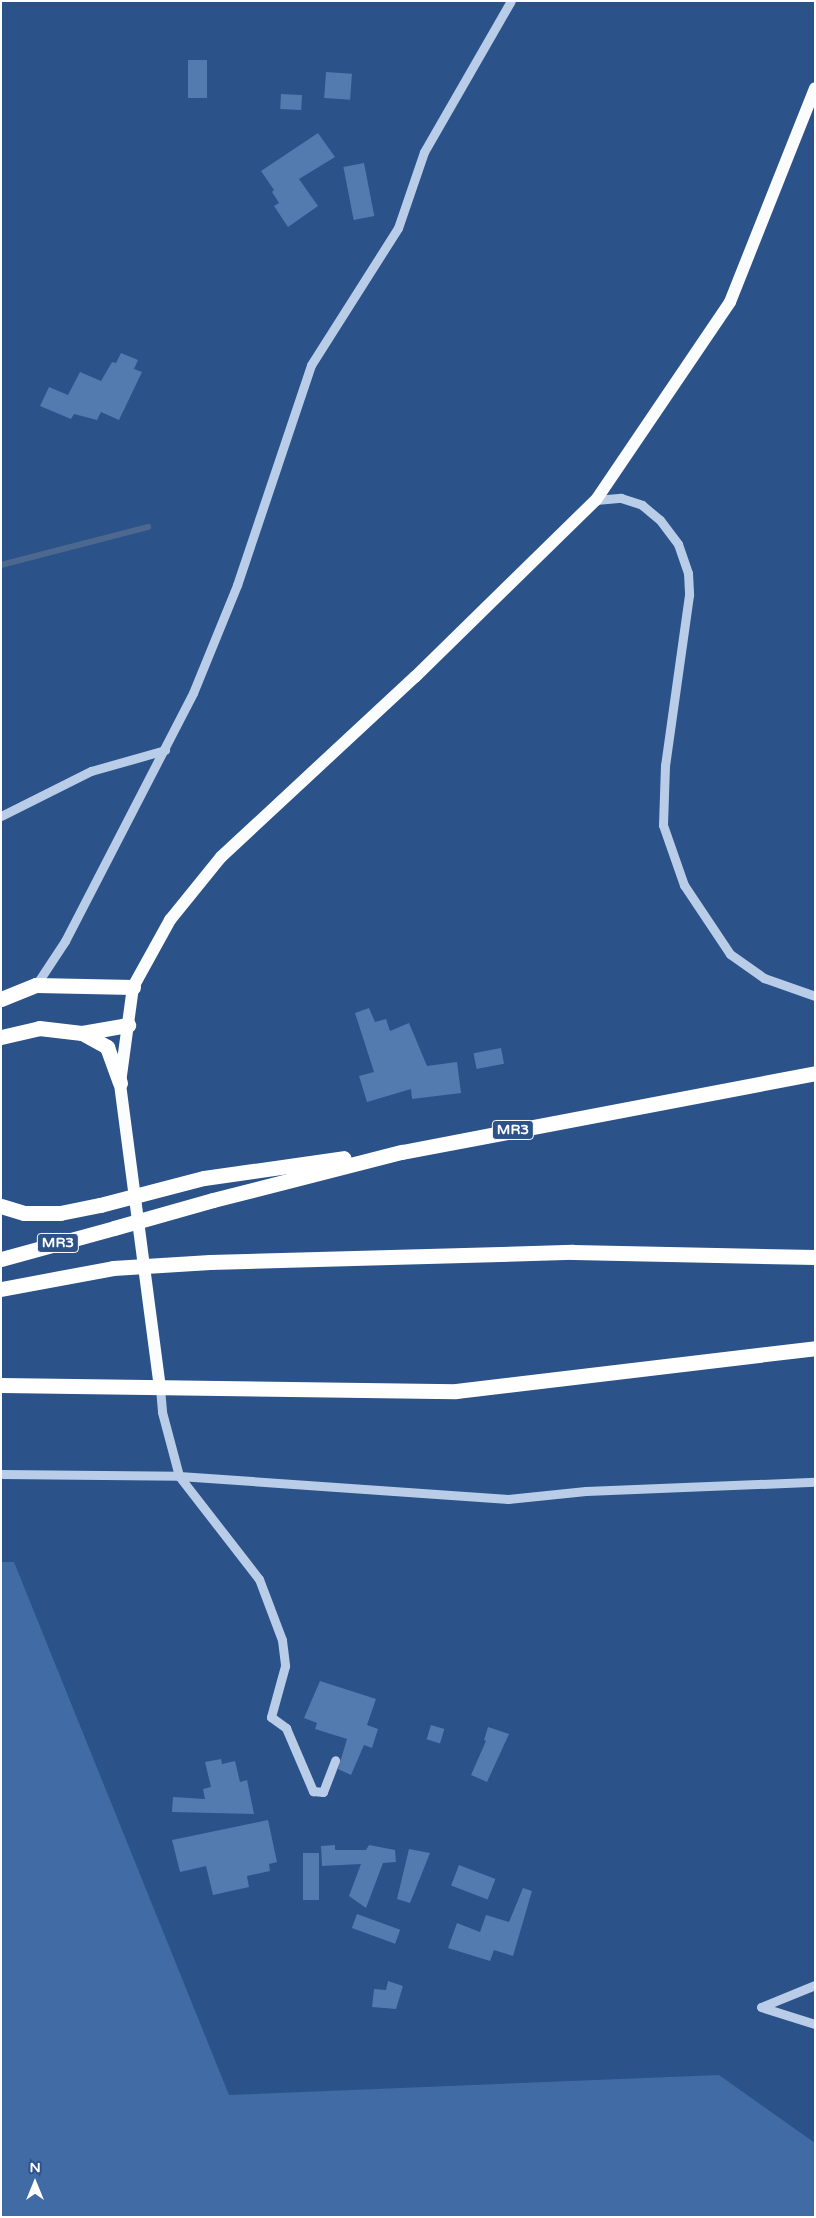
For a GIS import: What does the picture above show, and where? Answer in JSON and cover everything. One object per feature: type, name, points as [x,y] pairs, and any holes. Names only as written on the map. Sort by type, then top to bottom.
[{"type":"highway","points":[[1,999],[36,985],[133,987]]},
{"type":"highway","points":[[1,1037],[39,1028],[82,1032],[128,1025]]},
{"type":"highway","points":[[82,1032],[107,1047],[120,1083]]},
{"type":"highway","name":"MR3","points":[[1,1259],[213,1200],[402,1152],[815,1073]]},
{"type":"highway","points":[[1,1206],[24,1213],[60,1213],[100,1205],[204,1178],[280,1165],[402,1152]]},
{"type":"highway","name":"MR3","points":[[1,1289],[113,1268],[210,1262],[573,1252],[815,1257]]},
{"type":"highway","points":[[1,1385],[61,1383],[160,1388],[456,1391],[815,1348]]},
{"type":"main road","points":[[160,1388],[120,1083],[133,987],[170,920],[221,856],[416,677],[596,500],[730,302],[815,88]]},
{"type":"street","points":[[36,985],[65,941],[193,693],[237,585],[311,365],[398,228],[424,152],[511,1]]},
{"type":"street","points":[[596,500],[621,498],[642,505],[660,520],[678,544],[688,573],[689,595],[664,785],[663,825],[676,868],[684,884],[730,954],[764,978],[815,996]]},
{"type":"street","points":[[1,816],[91,771],[165,750]]},
{"type":"street","points":[[160,1388],[162,1412],[179,1476],[260,1579],[282,1640],[285,1666],[271,1717],[286,1728],[313,1791],[323,1792],[335,1760]]},
{"type":"street","points":[[1,1474],[179,1476],[508,1499],[586,1491],[815,1482]]},
{"type":"street","points":[[815,1986],[762,2007],[815,2024]]},
{"type":"shaded area","points":[[1,1562],[14,1562],[229,2095],[719,2075],[815,2143],[815,2217],[1,2217]]},
{"type":"building","points":[[188,60],[207,60],[207,98],[188,98]]},
{"type":"building","points":[[326,72],[352,74],[350,100],[324,98]]},
{"type":"building","points":[[281,94],[302,95],[301,110],[280,109]]},
{"type":"building","points":[[318,133],[335,157],[299,179],[318,206],[288,227],[274,206],[279,203],[272,192],[274,190],[261,171]]},
{"type":"building","points":[[364,163],[374,216],[354,220],[343,167]]},
{"type":"building","points":[[121,353],[138,360],[134,369],[142,372],[119,420],[101,412],[97,420],[74,414],[71,419],[40,406],[49,387],[68,395],[80,372],[101,381],[112,362],[116,363]]},
{"type":"building","points":[[369,1008],[375,1022],[386,1019],[390,1031],[409,1023],[427,1066],[457,1062],[461,1093],[412,1099],[411,1089],[367,1102],[359,1076],[374,1072],[355,1013]]},
{"type":"building","points":[[501,1048],[504,1064],[477,1069],[474,1053]]},
{"type":"building","points":[[320,1681],[376,1699],[367,1725],[378,1729],[372,1748],[364,1745],[351,1775],[338,1769],[347,1739],[315,1729],[317,1723],[304,1718]]},
{"type":"building","points":[[431,1725],[444,1729],[440,1743],[427,1739]]},
{"type":"building","points":[[488,1727],[509,1734],[487,1782],[471,1775],[486,1741],[484,1740]]},
{"type":"building","points":[[221,1759],[222,1764],[235,1761],[240,1782],[247,1780],[254,1814],[172,1812],[173,1797],[205,1799],[203,1789],[211,1787],[205,1762]]},
{"type":"building","points":[[268,1820],[277,1862],[269,1864],[270,1871],[247,1876],[249,1887],[213,1895],[206,1866],[180,1872],[172,1840]]},
{"type":"building","points":[[335,1845],[335,1850],[366,1850],[369,1845],[395,1850],[396,1862],[383,1863],[366,1908],[349,1896],[361,1864],[322,1866],[321,1846]]},
{"type":"building","points":[[409,1849],[430,1853],[410,1903],[397,1899]]},
{"type":"building","points":[[303,1853],[319,1853],[319,1900],[303,1900]]},
{"type":"building","points":[[459,1865],[495,1879],[488,1900],[451,1886]]},
{"type":"building","points":[[523,1888],[532,1891],[513,1956],[494,1950],[490,1961],[448,1948],[457,1923],[480,1932],[486,1915],[509,1922]]},
{"type":"building","points":[[357,1914],[400,1930],[395,1944],[352,1928]]},
{"type":"building","points":[[388,1981],[403,1986],[396,2009],[372,2007],[374,1989],[386,1990]]},
{"type":"waterway","points":[[1,565],[148,527]]}]
